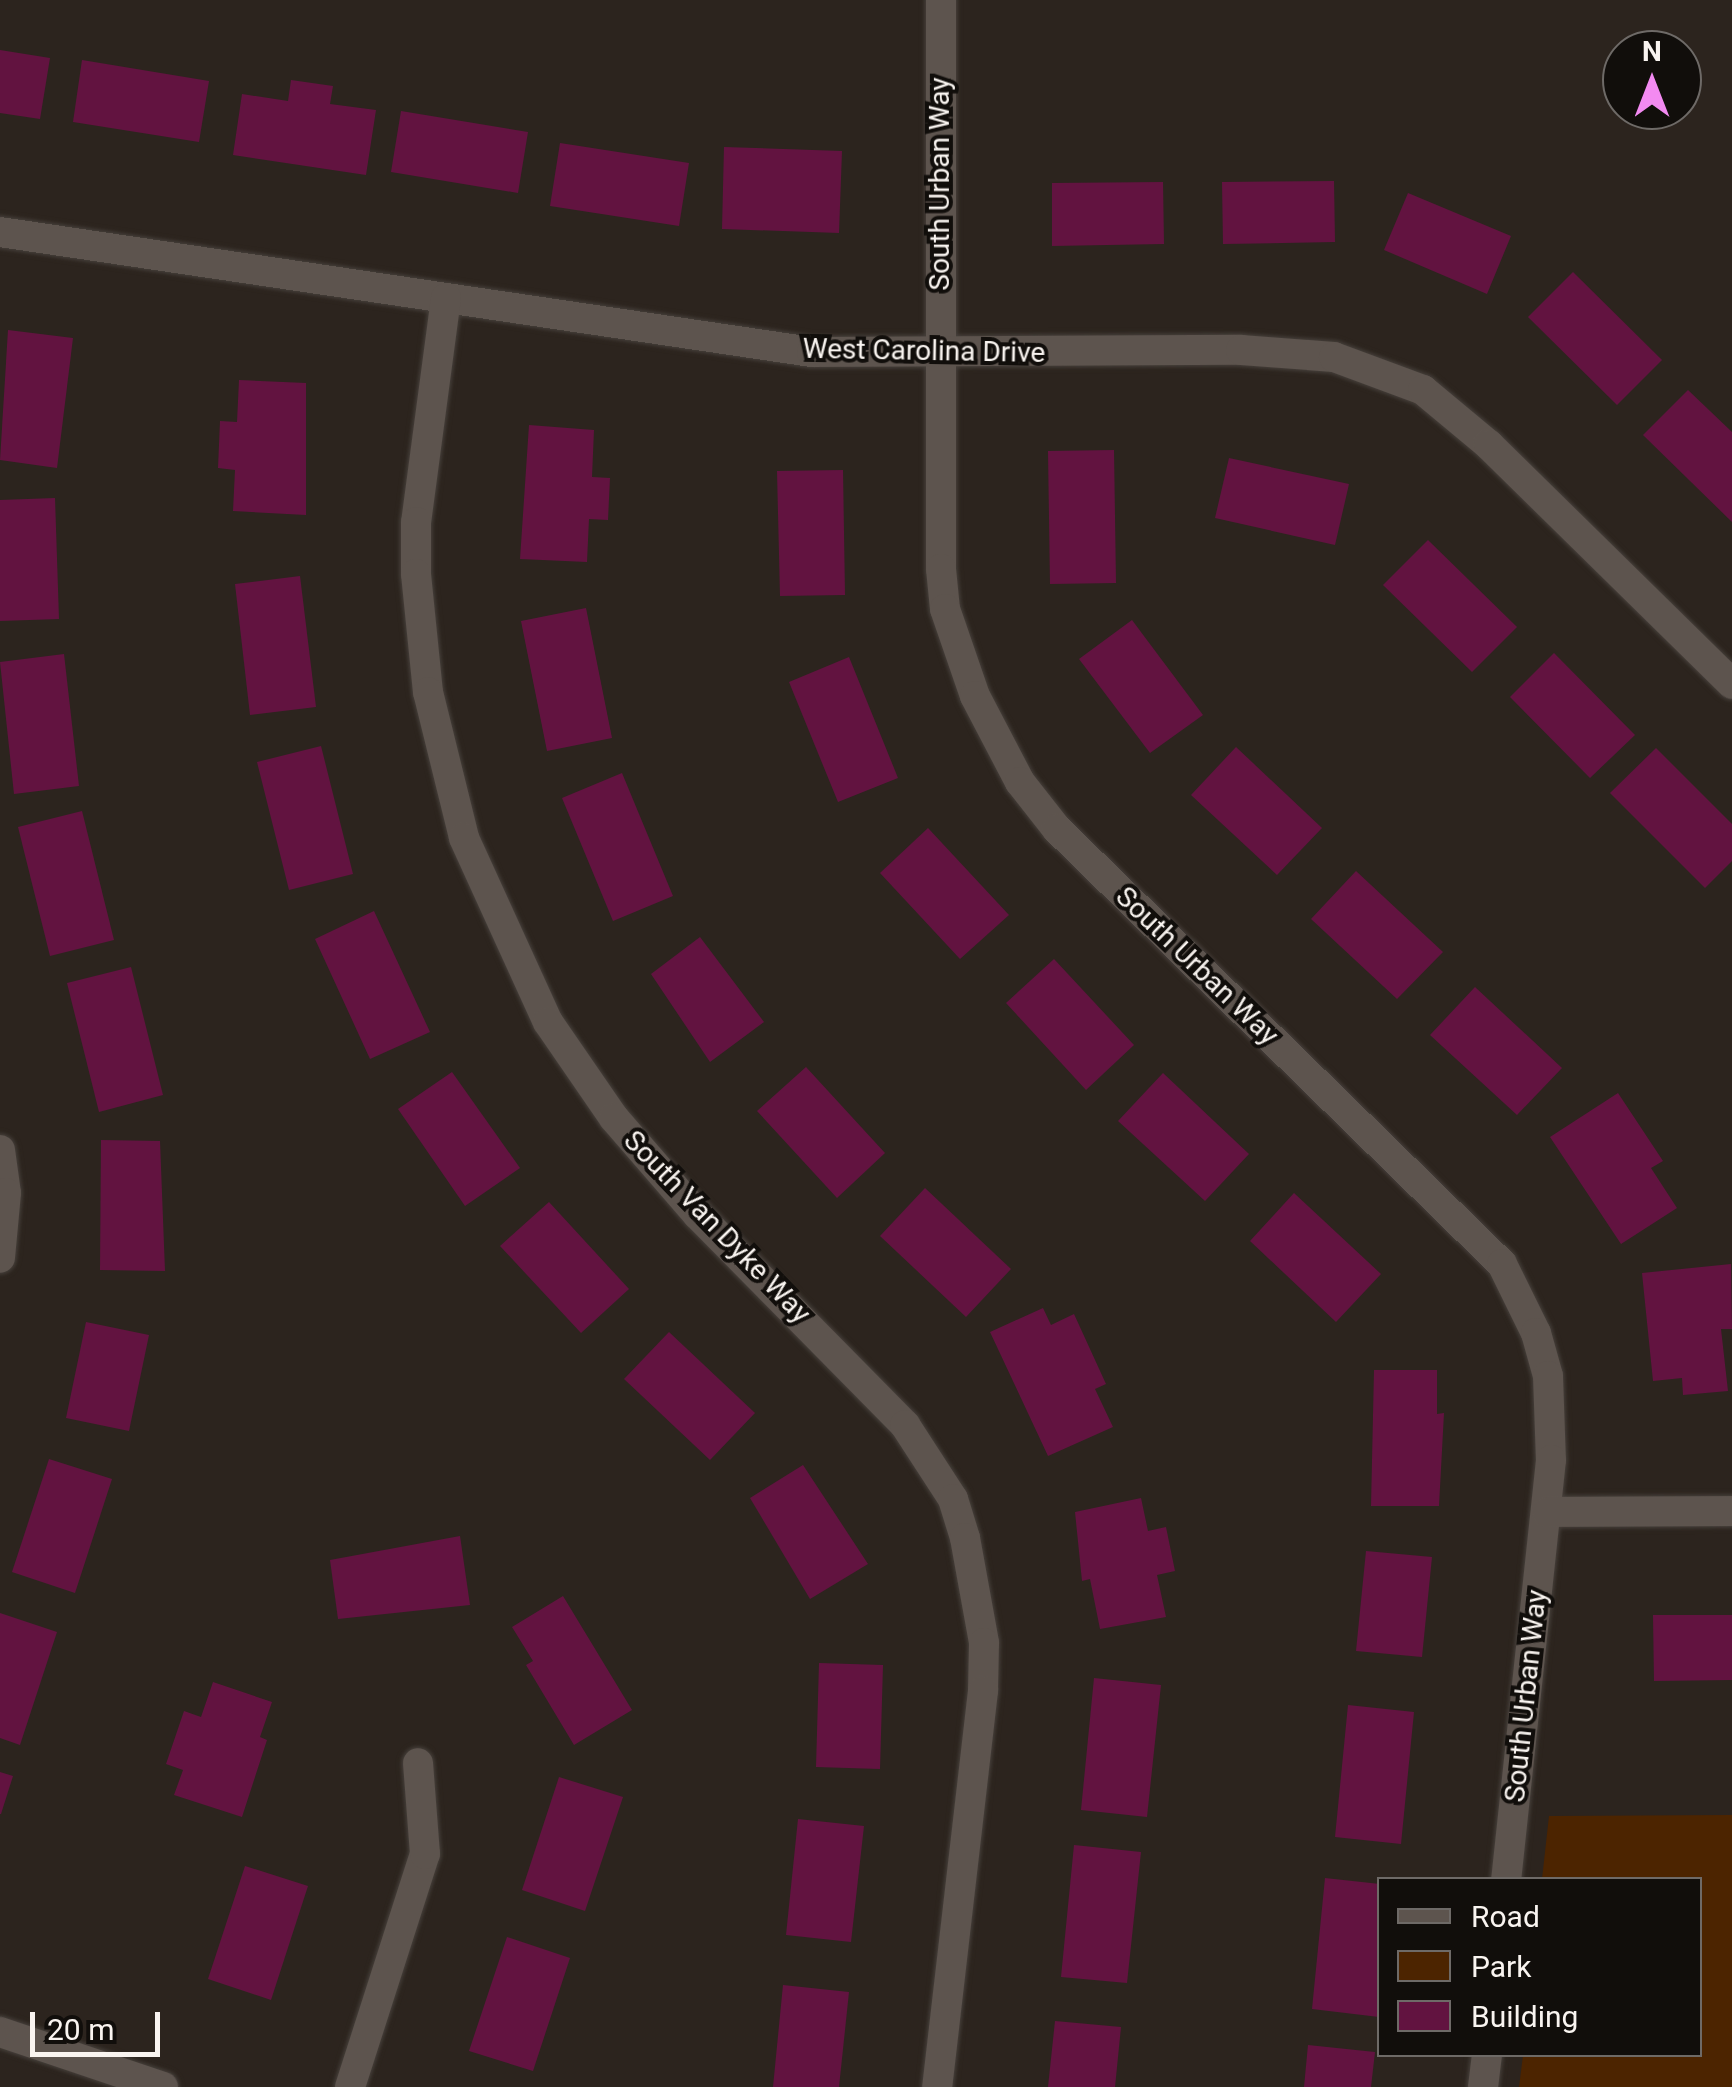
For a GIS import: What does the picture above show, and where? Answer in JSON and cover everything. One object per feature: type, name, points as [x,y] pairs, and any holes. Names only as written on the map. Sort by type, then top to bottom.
[{"type":"street","name":"South Urban Way","points":[[941,0],[945,609],[995,739],[1057,829],[1502,1264],[1529,1315],[1548,1376],[1546,1512],[1506,1877]]},
{"type":"street","name":"West Carolina Drive","points":[[0,232],[766,347],[942,354],[1241,350],[1334,357],[1383,371],[1423,390],[1488,445],[1732,684]]},
{"type":"street","name":"South Van Dyke Way","points":[[446,298],[422,468],[416,574],[428,692],[464,838],[548,1022],[614,1118],[698,1215],[904,1425],[953,1499],[965,1538],[984,1643],[982,1691],[937,2087]]},
{"type":"street","points":[[0,1150],[6,1193],[0,1258]]},
{"type":"street","points":[[1546,1512],[1732,1510]]},
{"type":"street","points":[[350,2087],[424,1854],[418,1763]]},
{"type":"street","points":[[0,2032],[163,2087]]},
{"type":"street","points":[[1483,2087],[1487,2057]]},
{"type":"green space","points":[[1732,1815],[1732,2087],[1519,2087],[1523,2057],[1702,2057],[1702,1877],[1542,1877],[1549,1816]]},
{"type":"building","points":[[0,50],[50,58],[40,119],[0,113]]},
{"type":"building","points":[[82,60],[209,81],[199,142],[73,122]]},
{"type":"building","points":[[291,80],[333,86],[330,104],[376,110],[366,175],[233,155],[242,94],[288,101]]},
{"type":"building","points":[[401,111],[528,132],[518,193],[391,172]]},
{"type":"building","points":[[560,143],[689,163],[679,226],[550,206]]},
{"type":"building","points":[[724,147],[842,151],[839,233],[722,229]]},
{"type":"building","points":[[1334,181],[1335,242],[1223,244],[1222,182]]},
{"type":"building","points":[[1163,182],[1164,244],[1052,246],[1052,183]]},
{"type":"building","points":[[1408,193],[1511,236],[1487,294],[1384,250]]},
{"type":"building","points":[[1573,272],[1662,360],[1617,405],[1528,317]]},
{"type":"building","points":[[8,330],[73,338],[57,468],[0,460]]},
{"type":"building","points":[[239,380],[306,383],[306,515],[233,511],[235,470],[218,468],[220,421],[237,422]]},
{"type":"building","points":[[1688,390],[1732,432],[1732,522],[1643,435]]},
{"type":"building","points":[[529,425],[594,430],[592,477],[610,478],[608,520],[589,519],[587,562],[520,559]]},
{"type":"building","points":[[1114,450],[1116,583],[1050,584],[1048,451]]},
{"type":"building","points":[[1229,458],[1349,484],[1335,545],[1215,518]]},
{"type":"building","points":[[843,470],[845,595],[780,596],[777,471]]},
{"type":"building","points":[[55,498],[59,619],[0,621],[0,500]]},
{"type":"building","points":[[1428,540],[1517,627],[1472,672],[1383,585]]},
{"type":"building","points":[[300,576],[316,707],[250,715],[235,584]]},
{"type":"building","points":[[586,608],[612,738],[547,751],[521,621]]},
{"type":"building","points":[[1132,620],[1203,715],[1150,753],[1079,659]]},
{"type":"building","points":[[1554,653],[1635,735],[1590,778],[1510,697]]},
{"type":"building","points":[[64,654],[79,786],[14,794],[0,662]]},
{"type":"building","points":[[849,657],[898,778],[838,802],[789,682]]},
{"type":"building","points":[[321,746],[353,874],[289,890],[257,762]]},
{"type":"building","points":[[1236,747],[1322,828],[1277,875],[1191,795]]},
{"type":"building","points":[[1656,748],[1732,824],[1732,861],[1705,888],[1610,793]]},
{"type":"building","points":[[622,773],[673,896],[613,921],[562,798]]},
{"type":"building","points":[[82,811],[114,940],[50,956],[18,827]]},
{"type":"building","points":[[928,828],[1009,915],[960,959],[880,873]]},
{"type":"building","points":[[1356,871],[1443,952],[1397,999],[1311,919]]},
{"type":"building","points":[[374,911],[430,1032],[370,1059],[315,939]]},
{"type":"building","points":[[700,937],[764,1022],[710,1062],[651,974]]},
{"type":"building","points":[[1054,959],[1134,1045],[1086,1090],[1006,1003]]},
{"type":"building","points":[[131,967],[163,1095],[99,1112],[67,983]]},
{"type":"building","points":[[1475,987],[1562,1068],[1517,1115],[1430,1035]]},
{"type":"building","points":[[806,1067],[885,1153],[837,1198],[757,1111]]},
{"type":"building","points":[[452,1072],[520,1168],[465,1206],[398,1109]]},
{"type":"building","points":[[1163,1073],[1249,1154],[1205,1201],[1118,1121]]},
{"type":"building","points":[[1618,1093],[1663,1161],[1651,1168],[1677,1208],[1621,1244],[1550,1137]]},
{"type":"building","points":[[101,1140],[160,1141],[165,1271],[100,1270]]},
{"type":"building","points":[[925,1188],[1011,1269],[966,1317],[880,1236]]},
{"type":"building","points":[[1294,1193],[1381,1274],[1336,1322],[1250,1241]]},
{"type":"building","points":[[549,1202],[629,1289],[581,1333],[500,1246]]},
{"type":"building","points":[[1731,1264],[1732,1329],[1721,1329],[1728,1391],[1683,1395],[1682,1378],[1653,1381],[1642,1273]]},
{"type":"building","points":[[1043,1308],[1051,1325],[1074,1314],[1106,1384],[1095,1389],[1113,1427],[1048,1456],[990,1332]]},
{"type":"building","points":[[86,1322],[149,1335],[129,1431],[66,1418]]},
{"type":"building","points":[[669,1332],[755,1413],[710,1460],[624,1379]]},
{"type":"building","points":[[1374,1370],[1437,1370],[1437,1414],[1444,1413],[1439,1506],[1371,1506]]},
{"type":"building","points":[[49,1459],[112,1479],[75,1593],[12,1572]]},
{"type":"building","points":[[803,1465],[868,1564],[810,1599],[750,1498]]},
{"type":"building","points":[[1141,1498],[1148,1531],[1166,1527],[1175,1571],[1157,1575],[1166,1617],[1100,1629],[1090,1579],[1082,1581],[1075,1512]]},
{"type":"building","points":[[460,1536],[470,1605],[338,1619],[330,1560]]},
{"type":"building","points":[[1366,1551],[1432,1557],[1422,1657],[1356,1651]]},
{"type":"building","points":[[563,1596],[632,1710],[574,1745],[526,1665],[533,1661],[512,1627]]},
{"type":"building","points":[[0,1613],[57,1632],[20,1745],[0,1738]]},
{"type":"building","points":[[1653,1615],[1732,1615],[1732,1680],[1654,1681]]},
{"type":"building","points":[[819,1663],[883,1665],[880,1769],[816,1767]]},
{"type":"building","points":[[1094,1678],[1161,1685],[1147,1817],[1081,1810]]},
{"type":"building","points":[[213,1682],[272,1702],[260,1737],[267,1740],[242,1817],[174,1795],[183,1770],[166,1764],[184,1711],[201,1717]]},
{"type":"building","points":[[1348,1705],[1414,1712],[1401,1844],[1335,1837]]},
{"type":"building","points":[[0,1772],[13,1776],[1,1814],[0,1814]]},
{"type":"building","points":[[559,1777],[623,1797],[585,1911],[522,1890]]},
{"type":"building","points":[[798,1819],[864,1826],[851,1942],[786,1935]]},
{"type":"building","points":[[1074,1845],[1141,1852],[1127,1983],[1061,1977]]},
{"type":"building","points":[[245,1866],[308,1886],[271,2000],[208,1979]]},
{"type":"building","points":[[1325,1878],[1377,1884],[1377,2017],[1312,2009]]},
{"type":"building","points":[[507,1937],[570,1958],[533,2071],[469,2051]]},
{"type":"building","points":[[783,1985],[849,1992],[839,2087],[773,2087]]},
{"type":"building","points":[[1055,2021],[1121,2027],[1115,2087],[1048,2087]]},
{"type":"building","points":[[1308,2045],[1375,2052],[1371,2087],[1304,2087]]}]
